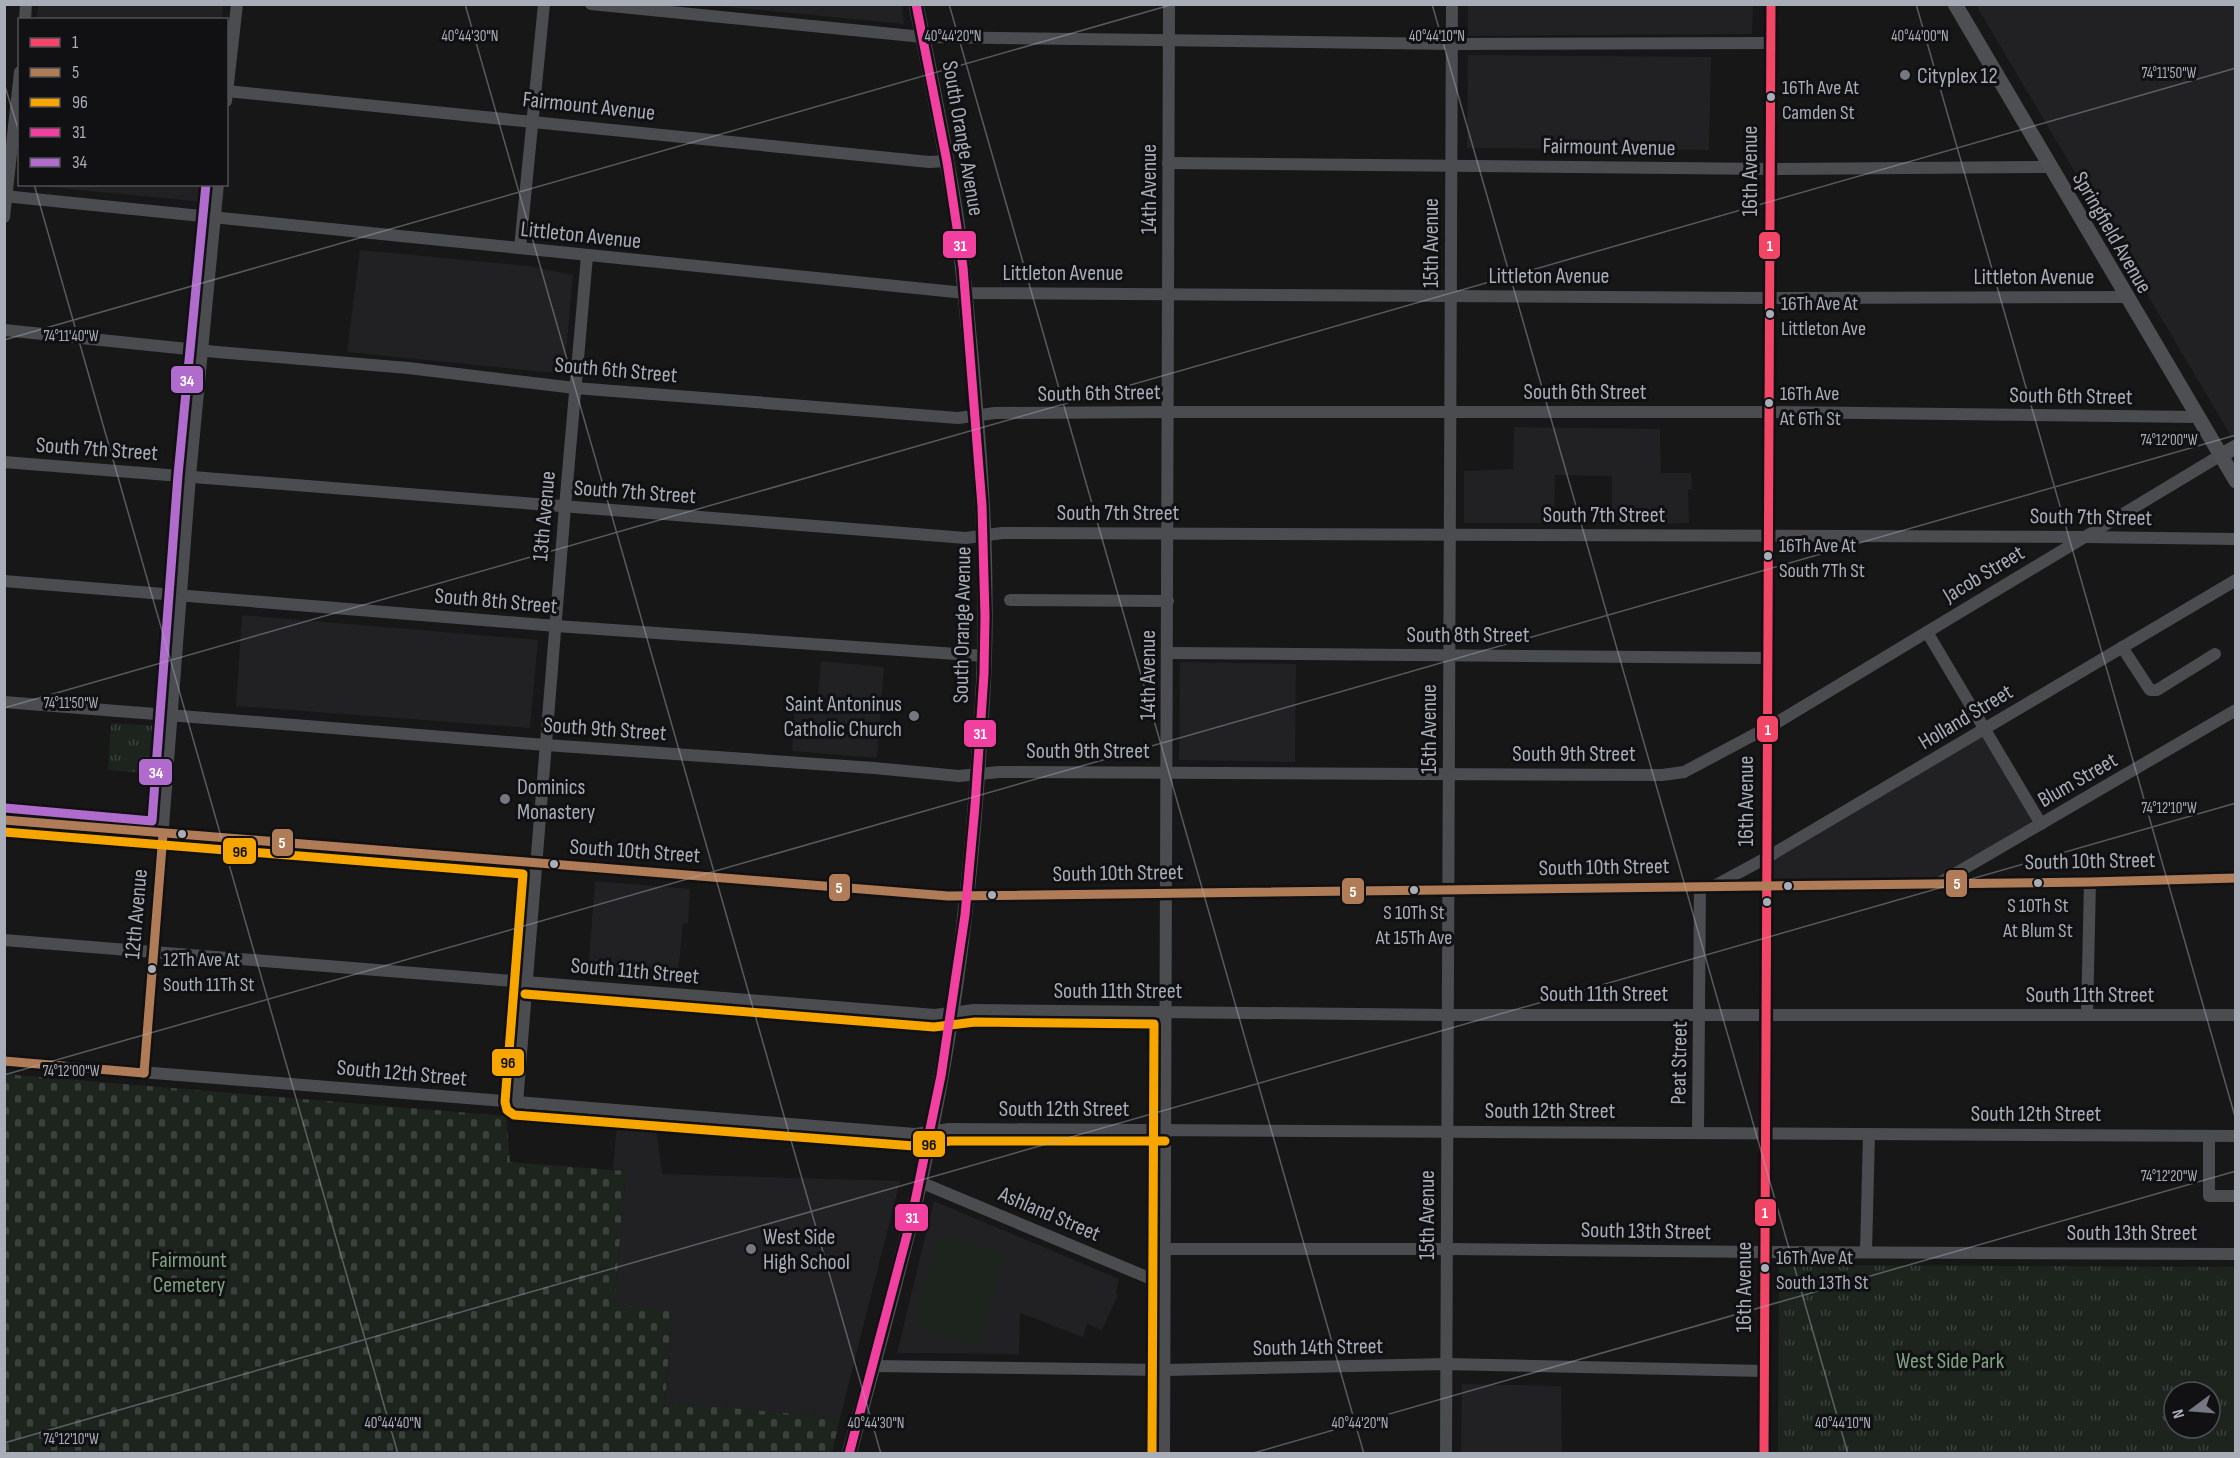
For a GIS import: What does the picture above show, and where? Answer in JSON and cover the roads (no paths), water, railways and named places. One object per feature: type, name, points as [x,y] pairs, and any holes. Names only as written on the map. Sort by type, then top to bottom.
[{"type":"main road","name":"South Orange Avenue","points":[[849,1454],[920,1182],[952,1014],[979,775],[985,656],[984,535],[977,417],[965,293],[947,161],[916,4]]},
{"type":"main road","name":"Springfield Avenue","points":[[1954,4],[2235,481]]},
{"type":"main road","points":[[2221,455],[2235,447]]},
{"type":"street","points":[[228,87],[237,4]]},
{"type":"street","points":[[520,248],[544,4]]},
{"type":"street","points":[[591,4],[922,37],[1452,44],[1770,43]]},
{"type":"street","name":"14th Avenue","points":[[1164,1454],[1169,4]]},
{"type":"street","name":"15th Avenue","points":[[1446,1454],[1452,4]]},
{"type":"street","name":"16th Avenue","points":[[1764,1454],[1771,4]]},
{"type":"street","points":[[4,217],[18,90]]},
{"type":"street","name":"Fairmount Avenue","points":[[228,96],[533,121],[929,162],[947,161]]},
{"type":"street","name":"Fairmount Avenue","points":[[1168,163],[1770,169],[2049,167]]},
{"type":"street","name":"12th Avenue","points":[[144,1073],[190,476],[218,186]]},
{"type":"street","name":"Littleton Avenue","points":[[6,196],[215,219],[965,293],[1770,298],[2125,297]]},
{"type":"street","name":"13th Avenue","points":[[517,1102],[574,388],[587,256]]},
{"type":"street","name":"South 6th Street","points":[[4,330],[408,368],[574,388],[958,418],[995,413],[1168,412],[1769,412],[2198,417]]},
{"type":"street","name":"Jacob Street","points":[[1767,728],[2221,455]]},
{"type":"street","name":"South 7th Street","points":[[4,462],[966,538],[1002,533],[2235,539]]},
{"type":"street","name":"Holland Street","points":[[1715,886],[2235,580]]},
{"type":"street","name":"South 8th Street","points":[[4,582],[555,626],[985,656]]},
{"type":"street","points":[[1010,600],[1168,601]]},
{"type":"street","points":[[1927,632],[2041,824]]},
{"type":"street","points":[[2122,647],[2150,690],[2157,690],[2215,654]]},
{"type":"street","name":"South 8th Street","points":[[1168,653],[1767,658]]},
{"type":"street","name":"South 9th Street","points":[[4,702],[959,776],[999,772],[1167,771],[1662,775],[1684,772],[1767,728]]},
{"type":"street","name":"Blum Street","points":[[1938,883],[2235,710]]},
{"type":"street","name":"South 10th Street","points":[[4,820],[948,896],[2090,882],[2235,878]]},
{"type":"street","points":[[2087,1015],[2090,882]]},
{"type":"street","name":"Peat Street","points":[[1698,1132],[1700,886]]},
{"type":"street","name":"South 11th Street","points":[[4,940],[935,1015],[974,1010],[1448,1014],[2235,1015]]},
{"type":"street","name":"South 12th Street","points":[[4,1061],[915,1134],[949,1129],[1165,1129],[2235,1136]]},
{"type":"street","points":[[1866,1252],[1869,1134]]},
{"type":"street","points":[[2209,1136],[2209,1196],[2235,1196]]},
{"type":"street","name":"Ashland Street","points":[[920,1182],[1149,1278],[1164,1281]]},
{"type":"street","name":"South 13th Street","points":[[1164,1249],[2235,1254]]},
{"type":"street","name":"South 14th Street","points":[[873,1366],[1164,1370],[1446,1364],[1764,1371]]},
{"type":"place","name":"Cityplex 12","points":[[1905,75]]},
{"type":"place","name":"16Th Ave At Camden St","points":[[1771,97]]},
{"type":"place","name":"16Th Ave At Littleton Ave","points":[[1770,314]]},
{"type":"place","name":"16Th Ave At 6Th St","points":[[1769,403]]},
{"type":"place","name":"16Th Ave At South 7Th St","points":[[1768,556]]},
{"type":"place","name":"Saint Antoninus Catholic Church","points":[[914,716]]},
{"type":"place","name":"Dominics Monastery","points":[[505,799]]},
{"type":"place","name":"S 10Th St At Blum St","points":[[2038,883]]},
{"type":"place","name":"S 10Th St At 15Th Ave","points":[[1414,890]]},
{"type":"place","name":"12Th Ave At South 11Th St","points":[[152,969]]},
{"type":"place","name":"West Side High School","points":[[751,1249]]},
{"type":"place","name":"16Th Ave At South 13Th St","points":[[1765,1268]]},
{"type":"park label","name":"Fairmount Cemetery","points":[[189,1272]]},
{"type":"park label","name":"West Side Park","points":[[1950,1360]]}]
